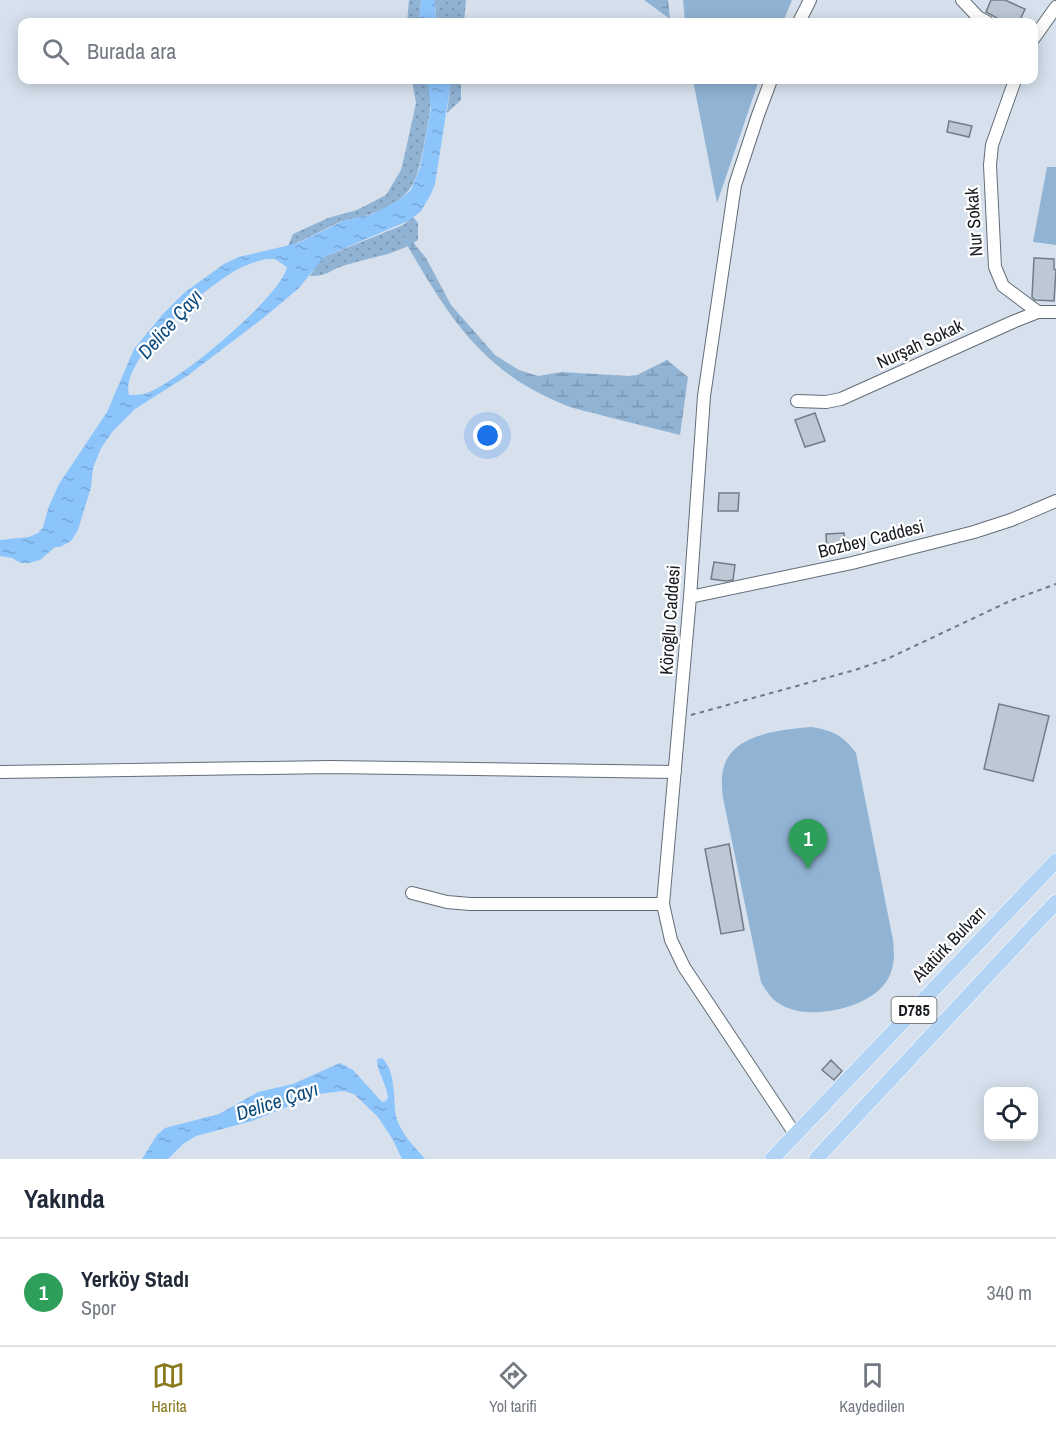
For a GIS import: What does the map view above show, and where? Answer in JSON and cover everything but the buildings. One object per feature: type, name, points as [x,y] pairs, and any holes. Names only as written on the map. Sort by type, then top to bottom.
[{"type":"main road","name":"Atatürk Bulvarı","points":[[772,1159],[1056,861]]},
{"type":"main road","name":"D785","points":[[816,1159],[1056,902]]},
{"type":"street","points":[[801,18],[810,0]]},
{"type":"street","points":[[962,0],[980,18]]},
{"type":"street","points":[[1038,32],[1056,6]]},
{"type":"street","name":"Köroğlu Caddesi","points":[[770,84],[735,185],[704,396],[690,597],[663,904],[671,940],[684,967],[795,1134]]},
{"type":"street","name":"Nur Sokak","points":[[1013,84],[992,145],[989,172],[995,267],[998,279],[1003,286],[1038,312]]},
{"type":"street","name":"Nurşah Sokak","points":[[797,402],[826,402],[842,399],[997,328],[1038,312],[1056,312]]},
{"type":"street","name":"Bozbey Caddesi","points":[[690,597],[852,563],[940,540],[1011,520],[1056,501]]},
{"type":"street","points":[[0,772],[330,767],[675,772]]},
{"type":"street","points":[[412,893],[438,900],[470,904],[663,904]]},
{"type":"path","points":[[680,718],[855,670],[886,659],[1010,601],[1056,584]]},
{"type":"green space","points":[[409,0],[421,0],[419,18],[407,18]]},
{"type":"green space","points":[[435,0],[466,0],[464,18],[436,18]]},
{"type":"green space","points":[[644,0],[668,0],[669,18]]},
{"type":"green space","points":[[683,0],[792,0],[785,18],[685,18]]},
{"type":"green space","points":[[413,84],[428,84],[430,109],[420,165],[406,193],[388,207],[343,221],[288,246],[293,234],[328,218],[357,210],[386,195],[401,170],[416,103]]},
{"type":"green space","points":[[450,84],[461,84],[461,100],[447,113]]},
{"type":"green space","points":[[694,84],[758,84],[717,203]]},
{"type":"green space","points":[[1047,167],[1056,167],[1056,245],[1033,242]]},
{"type":"green space","points":[[413,217],[418,223],[418,240],[410,245],[325,274],[310,276],[324,257],[403,225]]},
{"type":"green space","points":[[408,236],[426,258],[451,305],[495,355],[519,370],[538,376],[561,372],[628,376],[637,375],[667,360],[688,377],[680,435],[570,407],[535,391],[510,375],[488,357],[451,315],[403,238]]},
{"type":"green space","points":[[811,727],[837,735],[856,753],[894,952],[891,972],[885,983],[863,1001],[833,1010],[804,1012],[781,1005],[761,982],[722,784],[723,770],[728,758],[746,741],[772,732]]},
{"type":"water","points":[[421,0],[435,0],[436,18],[419,18]]},
{"type":"water","points":[[428,84],[450,84],[435,184],[421,211],[410,220],[324,257],[299,288],[267,315],[187,376],[135,409],[113,431],[101,448],[93,468],[91,487],[78,530],[71,541],[55,547],[40,560],[29,563],[21,563],[12,558],[0,556],[0,540],[29,537],[38,533],[43,527],[59,484],[107,412],[134,349],[184,293],[224,264],[239,257],[298,243],[343,221],[373,214],[402,198],[411,190],[420,168],[431,109]],"holes":[[[275,259],[287,267],[281,281],[267,298],[203,356],[162,386],[145,394],[129,395],[130,380],[138,362],[152,343],[189,305],[226,276],[249,264]]]},
{"type":"water","name":"Delice Çayı","points":[[382,1058],[392,1077],[398,1122],[408,1139],[425,1159],[402,1159],[378,1117],[354,1094],[344,1091],[318,1094],[252,1121],[196,1136],[183,1144],[168,1159],[142,1159],[157,1135],[165,1128],[219,1114],[258,1092],[293,1084],[340,1063],[353,1070],[382,1102],[386,1101],[387,1092],[377,1064],[377,1059]]},
{"type":"place","name":"Yerköy Stadı","points":[[808,869]]}]
